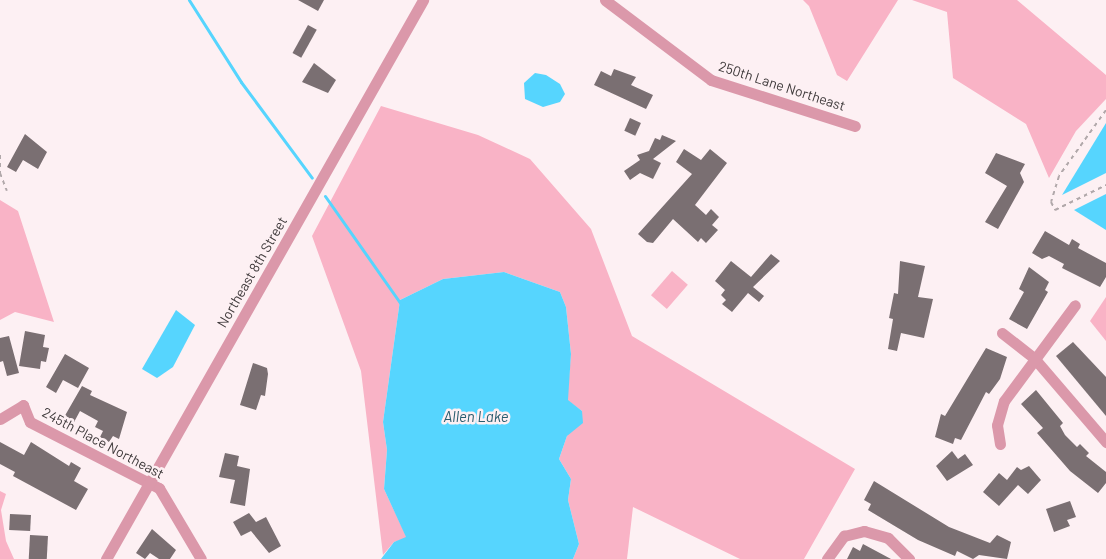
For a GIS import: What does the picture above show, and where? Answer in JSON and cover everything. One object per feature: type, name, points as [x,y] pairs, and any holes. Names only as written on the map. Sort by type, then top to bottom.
[{"type":"street","name":"Northeast 8th Street","points":[[106,559],[148,482],[424,0]]},
{"type":"street","name":"250th Lane Northeast","points":[[605,0],[711,80],[856,126]]},
{"type":"street","points":[[1000,444],[999,413],[1034,358],[1075,305]]},
{"type":"street","points":[[1002,333],[1034,358],[1106,442]]},
{"type":"street","name":"245th Place Northeast","points":[[0,419],[23,405],[30,422],[148,482],[166,495],[201,559]]},
{"type":"street","points":[[827,559],[844,536],[854,531],[874,532],[897,544],[909,559]]},
{"type":"path","points":[[1106,110],[1059,176],[1051,202],[1055,210],[1106,185]]},
{"type":"path","points":[[0,155],[0,173],[7,191]]},
{"type":"shaded area","points":[[803,0],[898,0],[847,81],[837,75],[809,6]]},
{"type":"shaded area","points":[[912,0],[1017,0],[1106,75],[1106,99],[1076,131],[1049,178],[1026,124],[953,78],[947,12]]},
{"type":"shaded area","points":[[381,106],[478,135],[530,159],[591,229],[632,336],[855,469],[804,559],[740,559],[633,507],[627,559],[573,559],[579,544],[568,500],[571,479],[559,459],[567,436],[582,411],[567,400],[571,354],[566,307],[560,292],[504,272],[443,279],[400,300],[383,422],[387,450],[384,489],[407,538],[394,542],[383,555],[361,371],[312,236]]},
{"type":"shaded area","points":[[0,200],[18,211],[54,322],[15,312],[0,320]]},
{"type":"shaded area","points":[[672,271],[688,285],[667,309],[651,295]]},
{"type":"shaded area","points":[[1106,297],[1106,341],[1090,321]]},
{"type":"shaded area","points":[[0,491],[6,494],[1,510],[6,541],[14,559],[0,559]]},
{"type":"water","points":[[535,73],[546,75],[560,84],[565,94],[560,102],[543,107],[525,99],[524,83]]},
{"type":"water","points":[[1106,123],[1106,173],[1062,195]]},
{"type":"water","points":[[1106,194],[1106,230],[1074,210]]},
{"type":"water","name":"Allen Lake","points":[[504,272],[560,292],[566,307],[571,354],[568,400],[582,411],[583,423],[567,436],[559,459],[571,479],[568,500],[579,544],[573,559],[381,559],[394,542],[406,537],[384,489],[387,450],[383,422],[400,300],[443,279]]},
{"type":"water","points":[[176,310],[195,325],[173,367],[157,378],[142,369]]},
{"type":"building","points":[[298,0],[324,0],[318,11]]},
{"type":"building","points":[[308,25],[317,30],[301,58],[292,53]]},
{"type":"building","points":[[314,63],[336,80],[328,93],[302,82]]},
{"type":"building","points":[[614,69],[636,77],[631,85],[653,95],[646,109],[594,85],[601,71],[611,76]]},
{"type":"building","points":[[630,118],[641,123],[635,136],[624,131]]},
{"type":"building","points":[[25,134],[47,152],[38,169],[23,160],[16,172],[7,167]]},
{"type":"building","points":[[662,135],[676,141],[653,159],[661,163],[653,179],[640,173],[630,180],[624,171],[640,160],[637,155],[649,151],[655,138],[660,140]]},
{"type":"building","points":[[684,149],[701,160],[710,149],[727,163],[695,205],[706,215],[711,209],[719,217],[712,225],[718,230],[706,243],[701,238],[698,242],[673,219],[653,243],[647,242],[638,234],[692,174],[676,162]]},
{"type":"building","points":[[996,153],[1025,164],[1020,173],[1024,182],[998,229],[985,222],[1007,186],[985,173]]},
{"type":"building","points":[[1045,231],[1069,245],[1072,239],[1080,244],[1078,248],[1106,263],[1106,277],[1100,287],[1062,268],[1064,264],[1049,256],[1042,259],[1032,253]]},
{"type":"building","points":[[771,254],[780,261],[753,287],[764,296],[759,302],[748,293],[732,312],[722,304],[726,300],[721,295],[725,290],[715,281],[731,261],[751,277]]},
{"type":"building","points":[[900,261],[925,266],[918,297],[933,299],[924,338],[901,333],[897,351],[888,349],[893,319],[889,318],[894,293],[898,294]]},
{"type":"building","points":[[1029,267],[1049,282],[1045,290],[1048,292],[1027,329],[1009,319],[1024,292],[1019,289]]},
{"type":"building","points":[[25,331],[45,335],[43,347],[49,348],[46,362],[41,361],[40,369],[19,366]]},
{"type":"building","points":[[9,336],[19,373],[7,376],[3,361],[0,362],[0,338]]},
{"type":"building","points":[[1073,342],[1106,377],[1106,416],[1056,356]]},
{"type":"building","points":[[986,348],[1007,357],[1000,379],[989,394],[986,392],[961,440],[955,438],[953,444],[935,437],[941,414],[945,416]]},
{"type":"building","points":[[65,354],[89,368],[78,388],[63,380],[56,393],[46,387]]},
{"type":"building","points":[[253,363],[267,368],[268,374],[265,396],[261,395],[256,410],[240,405]]},
{"type":"building","points":[[82,386],[92,391],[90,395],[127,412],[119,439],[113,436],[109,442],[100,437],[103,431],[95,427],[98,421],[80,411],[73,424],[63,419]]},
{"type":"building","points":[[1036,390],[1063,423],[1060,426],[1065,435],[1077,447],[1080,444],[1089,453],[1086,456],[1106,472],[1106,483],[1098,493],[1070,471],[1037,433],[1043,428],[1021,404]]},
{"type":"building","points":[[0,442],[24,455],[31,442],[69,466],[71,462],[81,468],[74,481],[88,489],[76,510],[13,476],[15,472],[0,464]]},
{"type":"building","points":[[952,451],[958,459],[965,454],[973,465],[947,481],[936,466]]},
{"type":"building","points":[[225,453],[239,456],[237,466],[250,469],[245,506],[230,503],[235,480],[219,477]]},
{"type":"building","points":[[1029,466],[1041,480],[1028,494],[1018,485],[999,506],[983,492],[999,473],[1007,480],[1017,467],[1021,470]]},
{"type":"building","points":[[874,481],[949,527],[990,543],[997,535],[1011,542],[1007,559],[979,555],[973,559],[957,551],[955,556],[918,540],[868,510],[871,504],[864,500]]},
{"type":"building","points":[[1070,501],[1076,517],[1067,520],[1070,526],[1054,532],[1046,509]]},
{"type":"building","points":[[249,513],[256,522],[266,517],[281,546],[269,553],[251,531],[241,536],[233,522]]},
{"type":"building","points":[[10,514],[31,515],[30,531],[9,530]]},
{"type":"building","points":[[152,529],[176,550],[170,559],[159,559],[150,553],[145,559],[136,553]]},
{"type":"building","points":[[30,535],[48,536],[47,559],[29,559]]},
{"type":"building","points":[[863,544],[891,559],[847,559],[853,547],[860,551]]},
{"type":"waterway","points":[[189,0],[241,82],[312,178]]},
{"type":"waterway","points":[[325,196],[401,304]]}]
